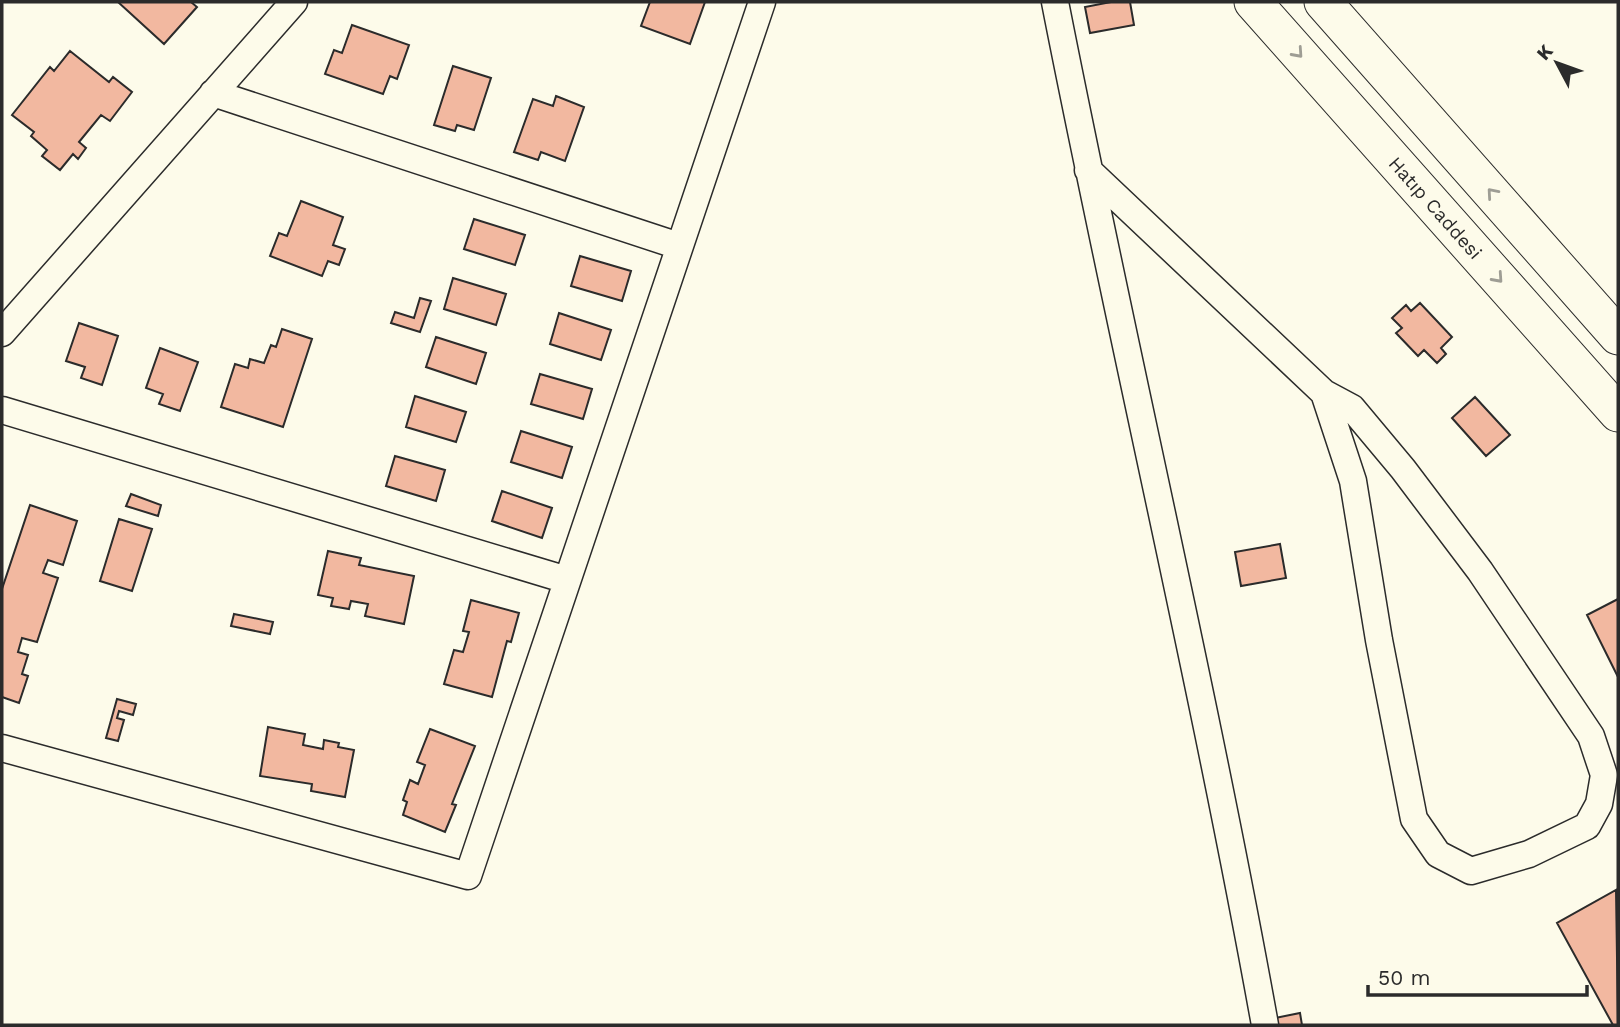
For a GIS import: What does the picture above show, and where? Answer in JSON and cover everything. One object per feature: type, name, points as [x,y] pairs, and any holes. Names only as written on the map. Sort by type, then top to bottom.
[{"type":"main road","name":"Hatıp Caddesi","points":[[1253,2],[1618,413]]},
{"type":"main road","points":[[1323,2],[1618,336]]},
{"type":"street","points":[[2,332],[294,2]]},
{"type":"street","points":[[2,748],[468,876],[762,2]]},
{"type":"street","points":[[1055,2],[1088,170],[1229,826],[1265,1025]]},
{"type":"street","points":[[213,93],[679,246]]},
{"type":"street","points":[[1088,170],[1324,393],[1352,408],[1403,469],[1480,571],[1591,736],[1604,775],[1600,804],[1587,826],[1529,854],[1471,871],[1438,854],[1414,819],[1379,640],[1353,481],[1324,393]]},
{"type":"street","points":[[2,410],[567,580]]},
{"type":"building","points":[[118,2],[191,2],[197,7],[164,44]]},
{"type":"building","points":[[650,2],[705,2],[690,44],[641,26]]},
{"type":"building","points":[[1130,2],[1134,25],[1090,33],[1085,7]]},
{"type":"building","points":[[352,25],[409,45],[397,79],[390,76],[383,94],[325,74],[334,50],[342,53]]},
{"type":"building","points":[[70,51],[109,82],[113,77],[132,92],[110,121],[101,115],[79,142],[86,148],[78,159],[73,154],[60,170],[42,156],[47,150],[31,136],[34,132],[12,115],[50,67],[54,71]]},
{"type":"building","points":[[453,66],[491,78],[474,130],[457,125],[455,131],[434,125]]},
{"type":"building","points":[[556,96],[584,107],[565,161],[541,152],[538,160],[514,152],[533,99],[553,106]]},
{"type":"building","points":[[301,201],[343,217],[333,245],[345,249],[339,265],[328,261],[322,276],[270,256],[279,233],[287,236]]},
{"type":"building","points":[[474,219],[525,235],[515,265],[464,249]]},
{"type":"building","points":[[580,256],[631,271],[622,301],[571,286]]},
{"type":"building","points":[[453,278],[506,294],[496,325],[444,309]]},
{"type":"building","points":[[420,298],[431,301],[420,332],[391,323],[395,312],[414,318]]},
{"type":"building","points":[[1420,303],[1452,337],[1441,348],[1446,354],[1437,363],[1424,350],[1418,356],[1396,333],[1402,328],[1392,318],[1406,305],[1411,311]]},
{"type":"building","points":[[559,313],[611,330],[601,360],[550,344]]},
{"type":"building","points":[[79,323],[118,336],[102,385],[81,378],[85,367],[66,361]]},
{"type":"building","points":[[282,329],[312,339],[283,427],[221,407],[235,364],[248,368],[250,359],[264,363],[271,345],[276,347]]},
{"type":"building","points":[[436,337],[486,353],[476,384],[426,367]]},
{"type":"building","points":[[160,348],[198,362],[180,411],[159,404],[163,394],[146,388]]},
{"type":"building","points":[[540,374],[592,389],[583,419],[531,404]]},
{"type":"building","points":[[415,396],[466,412],[456,442],[406,427]]},
{"type":"building","points":[[1475,397],[1510,435],[1486,456],[1452,418]]},
{"type":"building","points":[[521,431],[572,447],[562,478],[511,462]]},
{"type":"building","points":[[395,456],[445,470],[436,501],[386,486]]},
{"type":"building","points":[[502,491],[552,508],[542,538],[492,521]]},
{"type":"building","points":[[131,494],[161,505],[158,516],[126,506]]},
{"type":"building","points":[[30,505],[77,521],[63,565],[48,560],[43,573],[58,578],[37,642],[22,638],[18,652],[28,655],[22,674],[28,676],[19,703],[2,697],[2,589]]},
{"type":"building","points":[[119,519],[152,529],[132,591],[100,581]]},
{"type":"building","points":[[1280,544],[1286,578],[1241,586],[1235,552]]},
{"type":"building","points":[[328,551],[361,558],[359,565],[414,576],[404,624],[365,616],[368,604],[351,601],[349,609],[331,606],[333,598],[318,595]]},
{"type":"building","points":[[1618,599],[1618,677],[1587,615]]},
{"type":"building","points":[[471,600],[519,613],[511,642],[507,641],[492,697],[444,684],[454,650],[463,652],[469,632],[463,631]]},
{"type":"building","points":[[234,614],[273,622],[270,634],[231,626]]},
{"type":"building","points":[[117,699],[136,704],[133,715],[119,711],[117,718],[124,720],[118,741],[106,738]]},
{"type":"building","points":[[268,727],[305,734],[303,745],[323,749],[324,740],[339,743],[338,747],[354,750],[345,797],[311,791],[312,784],[260,776]]},
{"type":"building","points":[[430,729],[475,746],[452,804],[456,805],[445,832],[403,815],[407,802],[403,800],[410,780],[418,784],[425,765],[417,762]]},
{"type":"building","points":[[1616,890],[1618,1025],[1613,1025],[1557,923]]},
{"type":"building","points":[[1300,1013],[1302,1025],[1276,1025],[1275,1018]]}]
